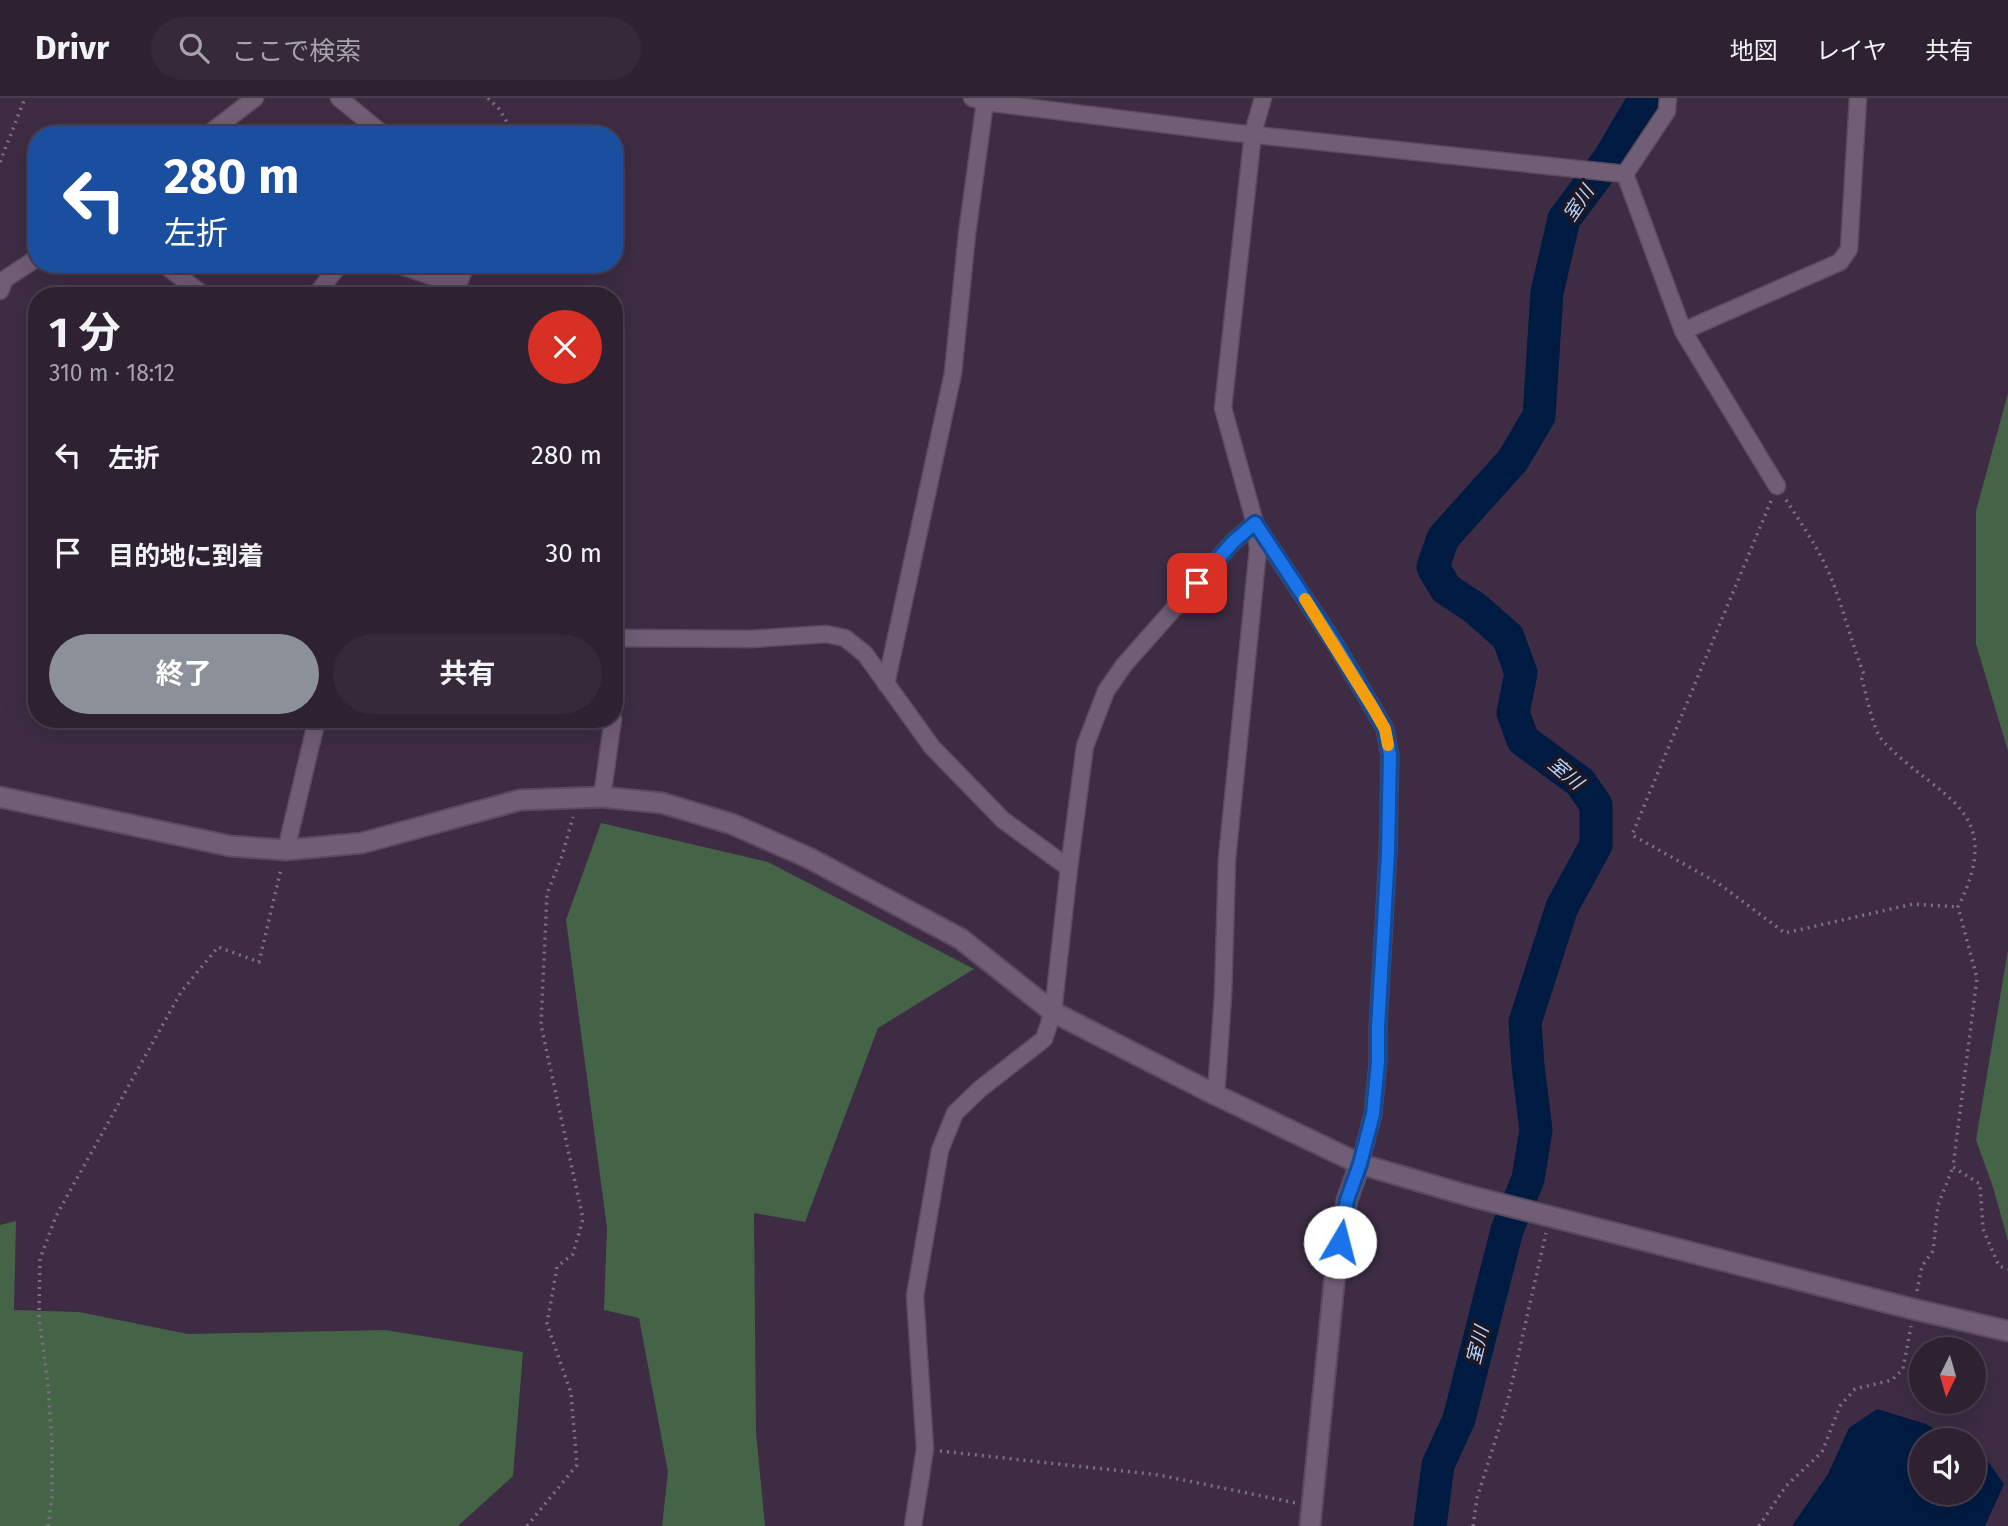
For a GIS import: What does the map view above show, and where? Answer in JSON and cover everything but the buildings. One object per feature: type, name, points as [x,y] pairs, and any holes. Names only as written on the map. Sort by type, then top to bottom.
[{"type":"street","points":[[219,126],[255,98]]},
{"type":"street","points":[[339,98],[373,126]]},
{"type":"street","points":[[1216,1096],[1223,996],[1227,859],[1258,549],[1255,523],[1223,408],[1252,133],[1263,98]]},
{"type":"street","points":[[1625,174],[1667,111],[1668,98]]},
{"type":"street","points":[[1683,331],[1840,262],[1849,249],[1858,98]]},
{"type":"street","points":[[886,684],[953,373],[979,100],[1227,132],[1625,174]]},
{"type":"street","points":[[1625,174],[1683,331],[1777,486]]},
{"type":"street","points":[[0,291],[5,279],[28,264]]},
{"type":"street","points":[[175,273],[193,287]]},
{"type":"street","points":[[322,287],[333,273]]},
{"type":"street","points":[[422,273],[458,285],[463,273]]},
{"type":"street","points":[[913,1526],[925,1449],[915,1296],[940,1150],[955,1113],[980,1089],[1044,1039],[1054,1012],[1085,746],[1106,691],[1124,665],[1233,542],[1255,523]]},
{"type":"street","points":[[1255,523],[1335,644],[1373,708],[1385,729],[1390,755],[1388,853],[1373,1114],[1347,1200],[1334,1284],[1311,1516]]},
{"type":"street","points":[[623,638],[751,639],[827,634],[845,638],[865,654],[932,747],[1003,820],[1069,867]]},
{"type":"street","points":[[286,849],[315,728]]},
{"type":"street","points":[[602,797],[611,728]]},
{"type":"street","points":[[0,797],[230,846],[286,849],[362,843],[520,800],[602,797],[662,803],[732,824],[809,858],[961,939],[1054,1012],[1216,1096],[1360,1164],[1466,1195],[2008,1331]]},
{"type":"path","points":[[0,162],[25,98]]},
{"type":"path","points":[[488,98],[509,126]]},
{"type":"path","points":[[1777,486],[1632,835],[1718,883],[1785,933],[1913,904],[1958,907]]},
{"type":"path","points":[[1759,1526],[1786,1486],[1822,1452],[1840,1406],[1854,1389],[1892,1380],[1903,1369],[1922,1266],[1933,1251],[1938,1205],[1954,1167],[1977,978],[1958,907],[1972,881],[1978,850],[1973,824],[1952,797],[1880,738],[1862,679],[1864,674],[1836,589],[1816,546],[1777,486]]},
{"type":"path","points":[[527,1526],[577,1465],[571,1394],[547,1324],[557,1267],[572,1254],[583,1219],[541,1025],[547,894],[573,817]]},
{"type":"path","points":[[48,1526],[52,1498],[51,1444],[48,1385],[38,1316],[40,1259],[56,1216],[181,992],[218,947],[259,962],[286,849]]},
{"type":"path","points":[[1954,1167],[1980,1184],[1983,1229],[1999,1266],[2008,1269]]},
{"type":"path","points":[[1473,1526],[1477,1498],[1508,1400],[1549,1216]]},
{"type":"path","points":[[925,1449],[1158,1475],[1311,1516]]},
{"type":"green space","points":[[2008,393],[2008,751],[1976,644],[1976,511]]},
{"type":"green space","points":[[601,823],[768,862],[974,969],[878,1028],[805,1222],[754,1213],[756,1432],[765,1526],[662,1526],[668,1472],[639,1318],[604,1310],[607,1228],[566,920]]},
{"type":"green space","points":[[2008,950],[2008,1241],[1976,1140]]},
{"type":"green space","points":[[16,1221],[14,1310],[79,1312],[188,1334],[385,1330],[523,1352],[513,1476],[458,1526],[0,1526],[0,1225]]},
{"type":"water","points":[[1877,1409],[1933,1428],[1909,1428],[1909,1505],[1986,1505],[1986,1461],[1989,1463],[2004,1484],[1985,1526],[1792,1526],[1828,1474],[1849,1428]]},
{"type":"waterway","name":"室川","points":[[1430,1526],[1438,1465],[1459,1419],[1507,1230],[1528,1179],[1536,1130],[1525,1022],[1562,907],[1596,845],[1596,805],[1580,782],[1523,740],[1513,713],[1521,673],[1508,637],[1475,608],[1446,589],[1433,567],[1443,538],[1513,460],[1539,416],[1547,292],[1564,219],[1609,159],[1645,98]]},
{"type":"slow traffic","points":[[1305,599],[1385,729],[1388,745]]},
{"type":"route","points":[[1197,583],[1233,542],[1255,523],[1335,644],[1385,729],[1390,755],[1388,853],[1378,1062],[1373,1114],[1347,1200],[1340,1242]]}]
